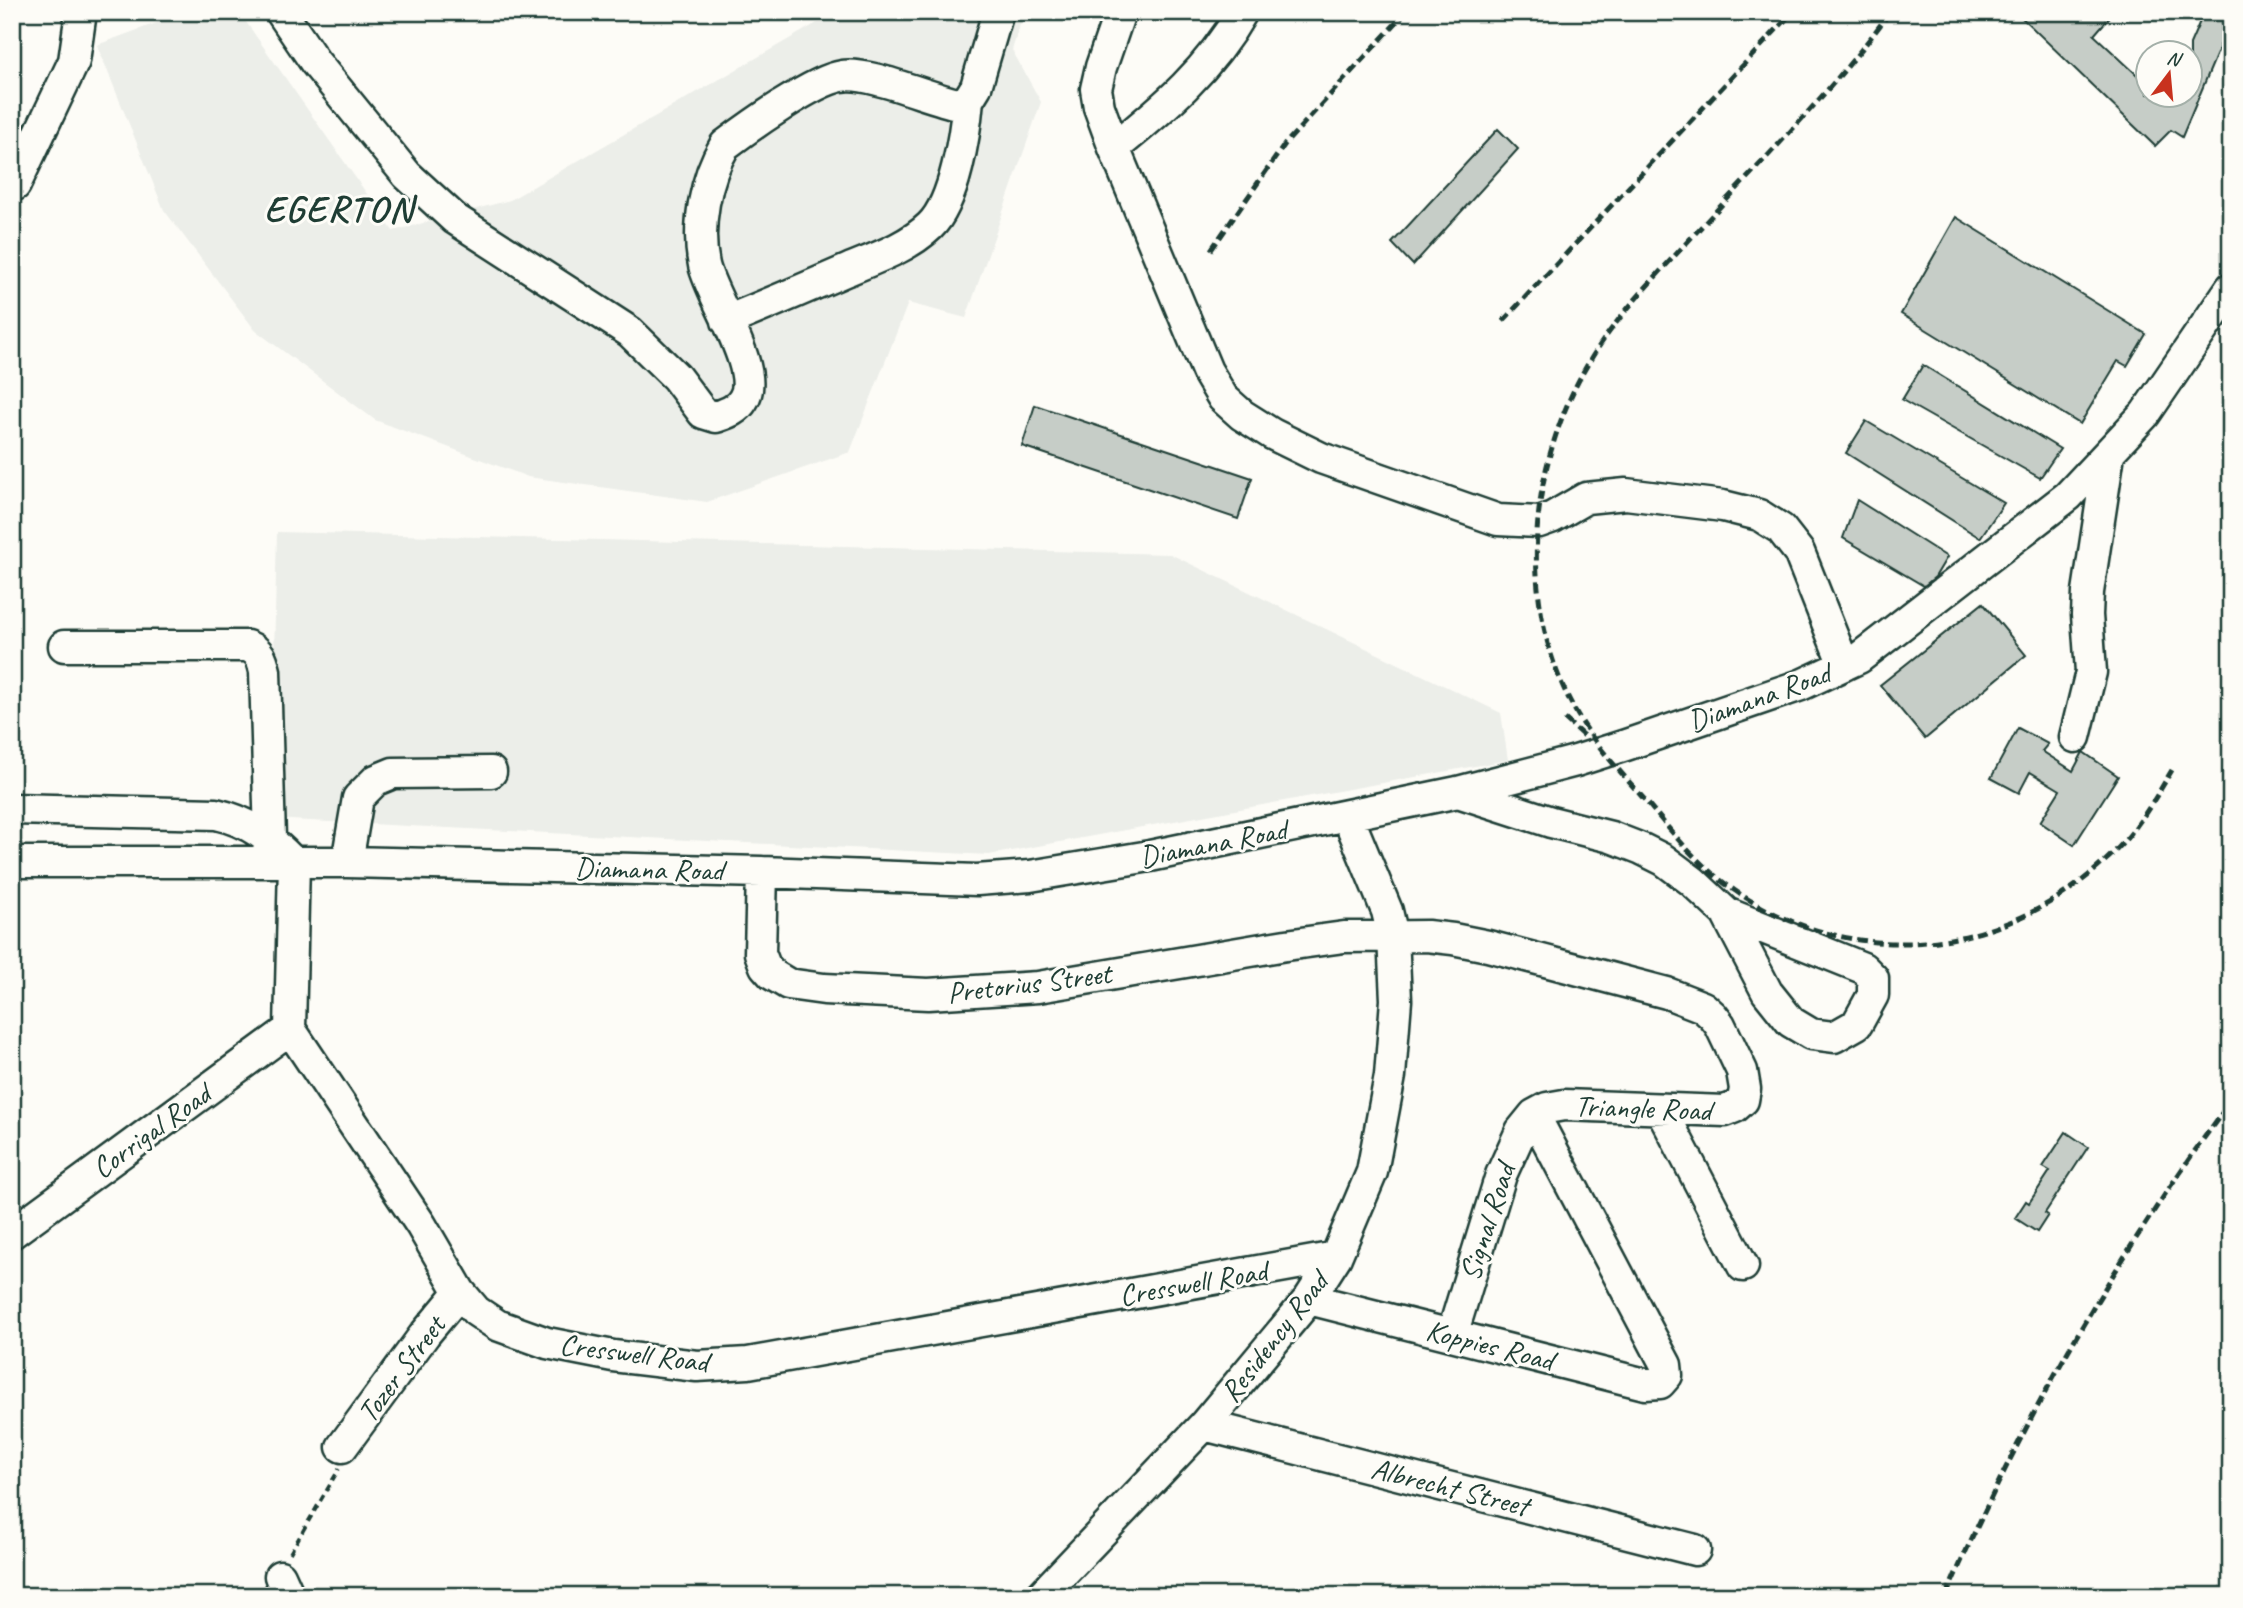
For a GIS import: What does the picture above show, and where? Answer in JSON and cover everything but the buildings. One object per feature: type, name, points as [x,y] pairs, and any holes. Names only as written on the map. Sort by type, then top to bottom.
[{"type":"street","points":[[15,185],[74,61],[81,12]]},
{"type":"street","points":[[282,12],[315,62],[407,175],[455,219],[629,332],[676,377],[703,413],[716,417],[735,409],[745,398],[748,376],[742,355],[708,279],[701,240],[705,202],[717,158],[725,145],[814,86],[842,75],[880,81],[958,104],[968,100]]},
{"type":"street","points":[[727,321],[885,254],[931,225],[952,184],[965,133],[968,100],[976,87],[998,12]]},
{"type":"street","points":[[1120,12],[1096,89],[1099,107],[1207,371],[1223,398],[1242,415],[1272,434],[1321,458],[1498,520],[1539,522],[1587,498],[1626,494],[1723,506],[1759,515],[1781,529],[1799,552],[1844,665]]},
{"type":"street","points":[[1114,148],[1189,83],[1215,55],[1242,12]]},
{"type":"street","name":"Diamana Road","points":[[12,862],[347,862],[977,880],[1030,876],[1150,856],[1458,792],[1626,746],[1801,685],[1859,657],[2068,496],[2146,414],[2231,288]]},
{"type":"street","points":[[2076,737],[2091,672],[2088,592],[2109,454]]},
{"type":"street","points":[[64,646],[247,646],[255,649],[262,657],[265,671],[270,838]]},
{"type":"street","points":[[347,862],[358,798],[376,779],[393,773],[491,772]]},
{"type":"street","points":[[1458,792],[1642,849],[1664,860],[1692,881],[1726,913],[1767,992],[1791,1021],[1811,1034],[1834,1037],[1857,1024],[1873,995],[1872,978],[1863,968],[1726,913]]},
{"type":"street","points":[[12,809],[216,814],[235,818],[270,838],[294,863],[290,1029]]},
{"type":"street","name":"Residency Road","points":[[1041,1596],[1204,1425],[1309,1299],[1336,1257],[1372,1172],[1390,1076],[1396,1000],[1393,936],[1379,890],[1348,817]]},
{"type":"street","name":"Pretorius Street","points":[[762,872],[760,953],[765,966],[773,975],[788,984],[824,989],[928,994],[1038,987],[1286,945],[1345,937],[1393,936]]},
{"type":"street","name":"Triangle Road","points":[[1393,936],[1427,936],[1488,946],[1667,993],[1703,1007],[1720,1025],[1742,1071],[1745,1089],[1743,1100],[1735,1107],[1725,1111],[1564,1105],[1547,1108],[1534,1115],[1666,1365],[1667,1375]]},
{"type":"street","name":"Corrigal Road","points":[[12,1233],[290,1029]]},
{"type":"street","name":"Cresswell Road","points":[[290,1029],[421,1225],[460,1292],[476,1311],[497,1325],[547,1343],[612,1356],[696,1366],[748,1363],[1336,1257]]},
{"type":"street","points":[[1661,1108],[1743,1266]]},
{"type":"street","name":"Signal Road","points":[[1452,1335],[1501,1175],[1521,1131],[1534,1115]]},
{"type":"street","name":"Tozer Street","points":[[342,1447],[425,1334],[460,1292]]},
{"type":"street","name":"Koppies Road","points":[[1309,1299],[1645,1384],[1660,1383],[1667,1375]]},
{"type":"street","name":"Albrecht Street","points":[[1204,1425],[1695,1550]]},
{"type":"path","points":[[285,1586],[298,1537],[341,1466],[342,1447]]},
{"type":"shaded area","points":[[186,12],[239,12],[393,231],[510,200],[836,12],[1024,12],[1012,50],[1041,102],[966,318],[908,303],[850,452],[707,502],[528,477],[375,420],[255,330],[164,210],[97,45]]},
{"type":"shaded area","points":[[277,532],[1170,554],[1501,713],[1508,760],[989,855],[270,819]]},
{"type":"railway","points":[[1211,250],[1285,144],[1406,12]]},
{"type":"railway","points":[[1503,321],[1793,12]]},
{"type":"railway","points":[[1890,12],[1819,100],[1628,309],[1593,355],[1578,381],[1565,409],[1545,474],[1537,544],[1541,614],[1561,681],[1583,724],[1608,757],[1686,848],[1721,881],[1780,916],[1827,933],[1876,942],[1925,942],[1974,934],[2021,917],[2065,893],[2106,860],[2125,840],[2172,770]]},
{"type":"railway","points":[[1565,719],[1587,739]]},
{"type":"railway","points":[[1946,1596],[2007,1466],[2074,1340],[2149,1218],[2231,1101]]},
{"type":"district","name":"EGERTON","points":[[339,208]]}]
